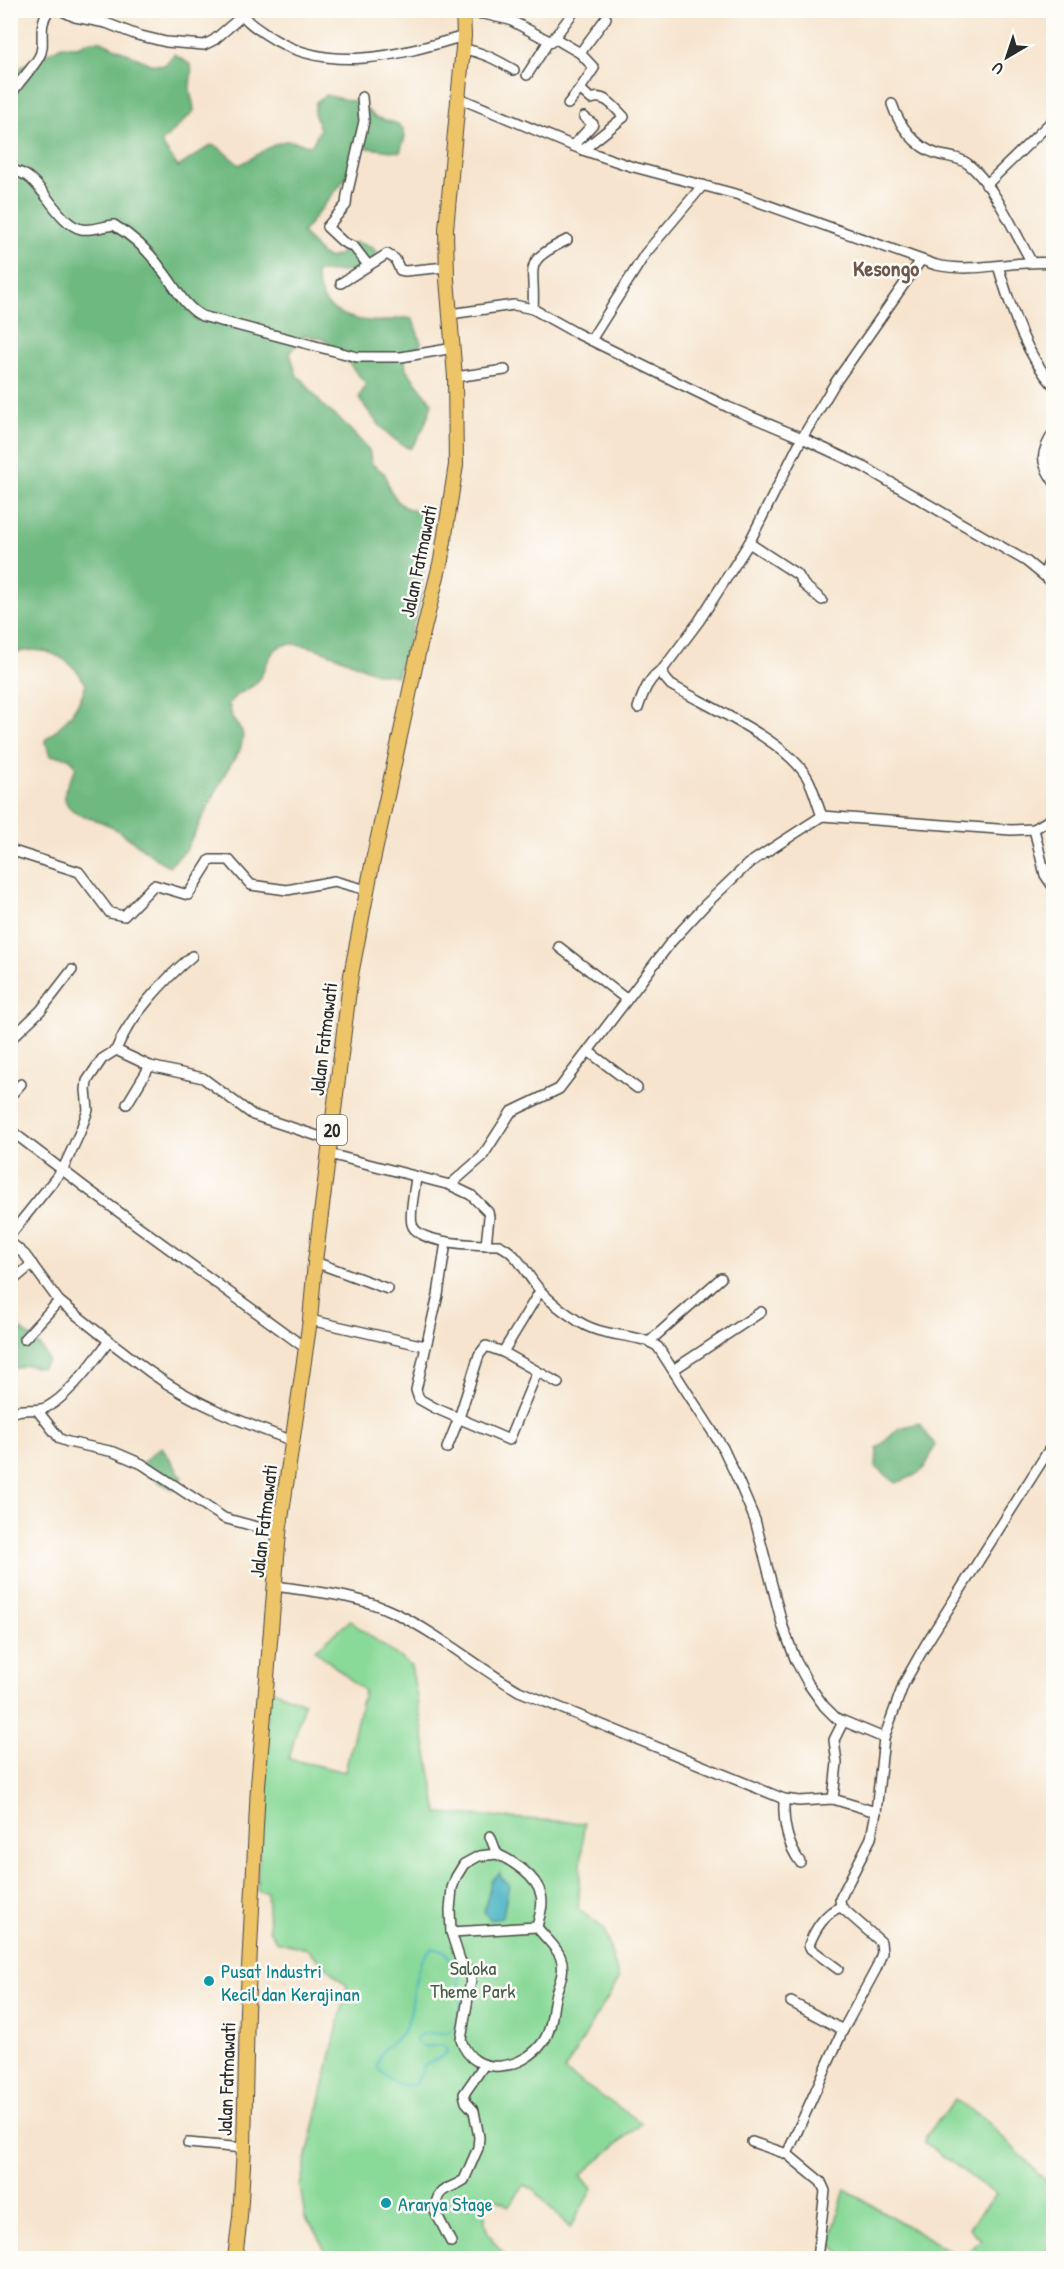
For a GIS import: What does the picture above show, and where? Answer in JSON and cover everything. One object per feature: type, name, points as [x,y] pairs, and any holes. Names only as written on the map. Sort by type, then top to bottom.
[{"type":"highway","name":"Jalan Fatmawati","points":[[235,2259],[244,2148],[258,1786],[279,1533],[304,1347],[310,1320],[315,1262],[351,975],[419,649],[441,560],[456,465],[454,348],[446,267],[446,229],[459,98],[463,11]]},
{"type":"street","points":[[10,97],[39,57],[42,28],[49,10]]},
{"type":"street","points":[[60,10],[106,23],[137,35],[166,42],[204,45],[214,40],[242,13],[282,45],[314,56],[347,59],[371,59],[463,42],[514,70]]},
{"type":"street","points":[[527,75],[575,10]]},
{"type":"street","points":[[463,11],[512,15],[535,32],[580,53],[594,68],[568,104]]},
{"type":"street","points":[[580,53],[606,18]]},
{"type":"street","points":[[580,89],[591,99],[597,97],[605,99],[624,117],[583,150]]},
{"type":"street","points":[[362,97],[364,121],[346,195],[346,205],[327,227],[343,242],[354,247],[368,265]]},
{"type":"street","points":[[459,98],[583,150],[630,166],[795,213],[921,260],[952,268],[998,266],[1031,261],[1053,263]]},
{"type":"street","points":[[892,104],[908,132],[921,146],[939,155],[967,163],[986,185],[1031,261]]},
{"type":"street","points":[[573,146],[593,124],[584,117]]},
{"type":"street","points":[[986,185],[1053,119]]},
{"type":"street","points":[[10,171],[22,173],[30,179],[63,217],[78,229],[86,230],[114,225],[135,239],[163,271],[185,303],[202,316],[357,357],[401,357],[454,348]]},
{"type":"street","points":[[591,340],[645,254],[703,185]]},
{"type":"street","points":[[533,309],[534,294],[531,278],[533,266],[540,255],[567,240]]},
{"type":"street","points":[[340,283],[387,254],[395,259],[400,270],[446,267]]},
{"type":"street","points":[[638,708],[643,692],[699,621],[749,543],[802,438],[835,383],[921,260]]},
{"type":"street","points":[[998,266],[1019,327],[1042,372],[1053,386]]},
{"type":"street","points":[[450,315],[514,305],[533,309],[728,407],[864,467],[1026,561],[1053,584]]},
{"type":"street","points":[[455,377],[505,370]]},
{"type":"street","points":[[1053,431],[1043,451],[1042,460],[1053,482]]},
{"type":"street","points":[[749,543],[798,574],[804,585],[822,600]]},
{"type":"street","points":[[1044,574],[1052,561],[1053,551]]},
{"type":"street","points":[[663,669],[664,677],[671,685],[738,722],[798,764],[809,780],[822,816]]},
{"type":"street","points":[[450,1185],[482,1157],[511,1112],[559,1089],[670,942],[748,864],[822,816],[1011,830],[1034,829],[1053,817]]},
{"type":"street","points":[[1034,829],[1045,875],[1053,888]]},
{"type":"street","points":[[10,850],[79,872],[111,913],[124,916],[154,885],[188,895],[210,860],[229,860],[251,885],[287,890],[334,880],[367,890]]},
{"type":"street","points":[[559,947],[626,999]]},
{"type":"street","points":[[10,1235],[63,1169],[88,1110],[87,1081],[102,1059],[116,1050],[125,1028],[173,972],[192,956]]},
{"type":"street","points":[[10,1040],[41,1010],[72,970]]},
{"type":"street","points":[[116,1050],[150,1066],[203,1078],[253,1115],[329,1147],[416,1177],[450,1185],[471,1195],[488,1212],[486,1245]]},
{"type":"street","points":[[588,1052],[637,1088]]},
{"type":"street","points":[[127,1104],[150,1066]]},
{"type":"street","points":[[10,1096],[21,1084]]},
{"type":"street","points":[[10,1130],[99,1198],[304,1347]]},
{"type":"street","points":[[416,1177],[411,1222],[418,1233],[446,1242],[499,1245],[513,1253],[540,1291],[576,1321],[611,1335],[650,1341],[658,1347],[723,1448],[756,1520],[773,1592],[796,1661],[824,1706],[843,1722],[884,1738]]},
{"type":"street","points":[[10,1242],[32,1264],[59,1300],[149,1372],[181,1391],[258,1428],[293,1441]]},
{"type":"street","points":[[446,1242],[438,1295],[416,1390],[419,1399],[509,1440],[537,1372]]},
{"type":"street","points":[[315,1262],[388,1288]]},
{"type":"street","points":[[10,1283],[32,1264]]},
{"type":"street","points":[[650,1341],[722,1278]]},
{"type":"street","points":[[503,1352],[540,1291]]},
{"type":"street","points":[[24,1339],[59,1300]]},
{"type":"street","points":[[673,1370],[761,1312]]},
{"type":"street","points":[[310,1320],[425,1346]]},
{"type":"street","points":[[10,1414],[17,1409],[46,1408],[96,1360],[109,1341]]},
{"type":"street","points":[[447,1448],[480,1351],[486,1346],[503,1352],[558,1383]]},
{"type":"street","points":[[37,1410],[53,1432],[68,1443],[114,1452],[142,1464],[224,1518],[279,1533]]},
{"type":"street","points":[[841,1907],[842,1892],[871,1838],[884,1738],[904,1683],[1053,1442]]},
{"type":"street","points":[[275,1586],[352,1597],[394,1612],[428,1631],[490,1675],[519,1692],[784,1799],[799,1801],[833,1799],[876,1812]]},
{"type":"street","points":[[833,1799],[837,1763],[834,1740],[843,1722]]},
{"type":"street","points":[[784,1799],[783,1813],[789,1845],[800,1862]]},
{"type":"street","points":[[490,1836],[496,1854]]},
{"type":"street","points":[[496,1854],[509,1860],[538,1886],[542,1905],[537,1928],[553,1946],[562,1965],[548,2034],[527,2058],[504,2067],[484,2065],[464,2048],[461,2040],[471,1980],[460,1960],[451,1932],[450,1910],[456,1877],[464,1864],[479,1856],[496,1854]]},
{"type":"street","points":[[787,2154],[843,2030],[876,1969],[883,1946],[877,1937],[841,1907],[835,1908],[827,1915],[809,1946],[837,1969]]},
{"type":"street","points":[[451,1932],[537,1928]]},
{"type":"street","points":[[791,2002],[843,2030]]},
{"type":"street","points":[[451,2242],[435,2207],[440,2193],[446,2187],[464,2180],[478,2148],[479,2137],[474,2111],[466,2102],[464,2094],[484,2065]]},
{"type":"street","points":[[752,2142],[787,2154],[821,2182],[825,2191],[817,2259]]},
{"type":"street","points":[[188,2143],[244,2148]]},
{"type":"green space","points":[[91,41],[101,41],[150,64],[165,65],[174,54],[191,65],[190,91],[194,111],[161,143],[178,167],[211,145],[218,147],[239,165],[282,142],[291,141],[312,145],[320,129],[314,113],[316,102],[326,95],[360,103],[375,117],[398,124],[403,129],[405,137],[400,152],[360,147],[348,175],[302,233],[322,255],[330,258],[355,242],[371,247],[377,252],[369,265],[359,270],[315,272],[319,290],[329,306],[352,318],[377,321],[403,318],[413,320],[421,343],[419,347],[404,352],[406,369],[432,403],[421,432],[411,448],[408,448],[380,426],[369,412],[359,398],[366,384],[347,361],[323,339],[305,335],[290,353],[297,376],[303,380],[322,405],[343,422],[369,450],[372,464],[385,474],[389,488],[398,502],[404,507],[429,516],[420,603],[397,676],[374,672],[309,646],[284,645],[275,650],[257,682],[235,696],[229,704],[232,718],[242,731],[240,750],[227,770],[186,850],[169,866],[114,828],[78,814],[69,807],[65,793],[76,767],[68,758],[50,756],[45,740],[70,715],[80,700],[86,683],[78,672],[55,655],[38,650],[11,654],[10,270],[13,261],[10,251],[11,77],[24,65],[62,46],[77,47]]},
{"type":"green space","points":[[18,1327],[47,1356],[48,1361],[41,1368],[25,1365],[11,1370],[11,1328]]},
{"type":"green space","points":[[919,1423],[935,1445],[922,1470],[896,1483],[876,1467],[877,1449],[899,1428]]},
{"type":"green space","points":[[162,1447],[182,1477],[175,1490],[157,1481],[139,1467]]},
{"type":"green space","name":"Saloka Theme Park","points":[[350,1621],[411,1666],[438,1813],[584,1823],[578,1909],[604,1929],[619,1979],[564,2071],[642,2123],[581,2175],[592,2189],[570,2228],[533,2189],[524,2185],[509,2206],[489,2195],[485,2216],[487,2230],[507,2258],[340,2258],[325,2254],[318,2234],[305,2218],[300,2186],[347,1986],[307,1949],[276,1941],[269,1929],[267,1892],[257,1891],[268,1688],[304,1703],[289,1759],[345,1772],[364,1691],[315,1650]]},
{"type":"green space","points":[[955,2100],[984,2118],[1053,2188],[1053,2258],[962,2258],[981,2240],[969,2227],[996,2195],[925,2143],[926,2136]]},
{"type":"green space","points":[[845,2189],[961,2258],[844,2258],[830,2242]]},
{"type":"water","points":[[500,1873],[501,1878],[509,1884],[503,1916],[491,1920],[484,1912],[491,1881]]},
{"type":"waterway","points":[[432,1948],[445,1951],[455,1967],[459,1982],[460,2011],[455,2026],[450,2031],[417,2037],[416,2041],[422,2046],[441,2045],[447,2052],[424,2066],[416,2084],[399,2084],[377,2067],[381,2053],[404,2030],[411,2009],[419,1966],[424,1956],[432,1948]]},
{"type":"place","name":"Pusat Industri Kecil dan Kerajinan","points":[[209,1981]]},
{"type":"place","name":"Ararya Stage","points":[[386,2203]]},
{"type":"district","name":"Kesongo","points":[[886,268]]}]
